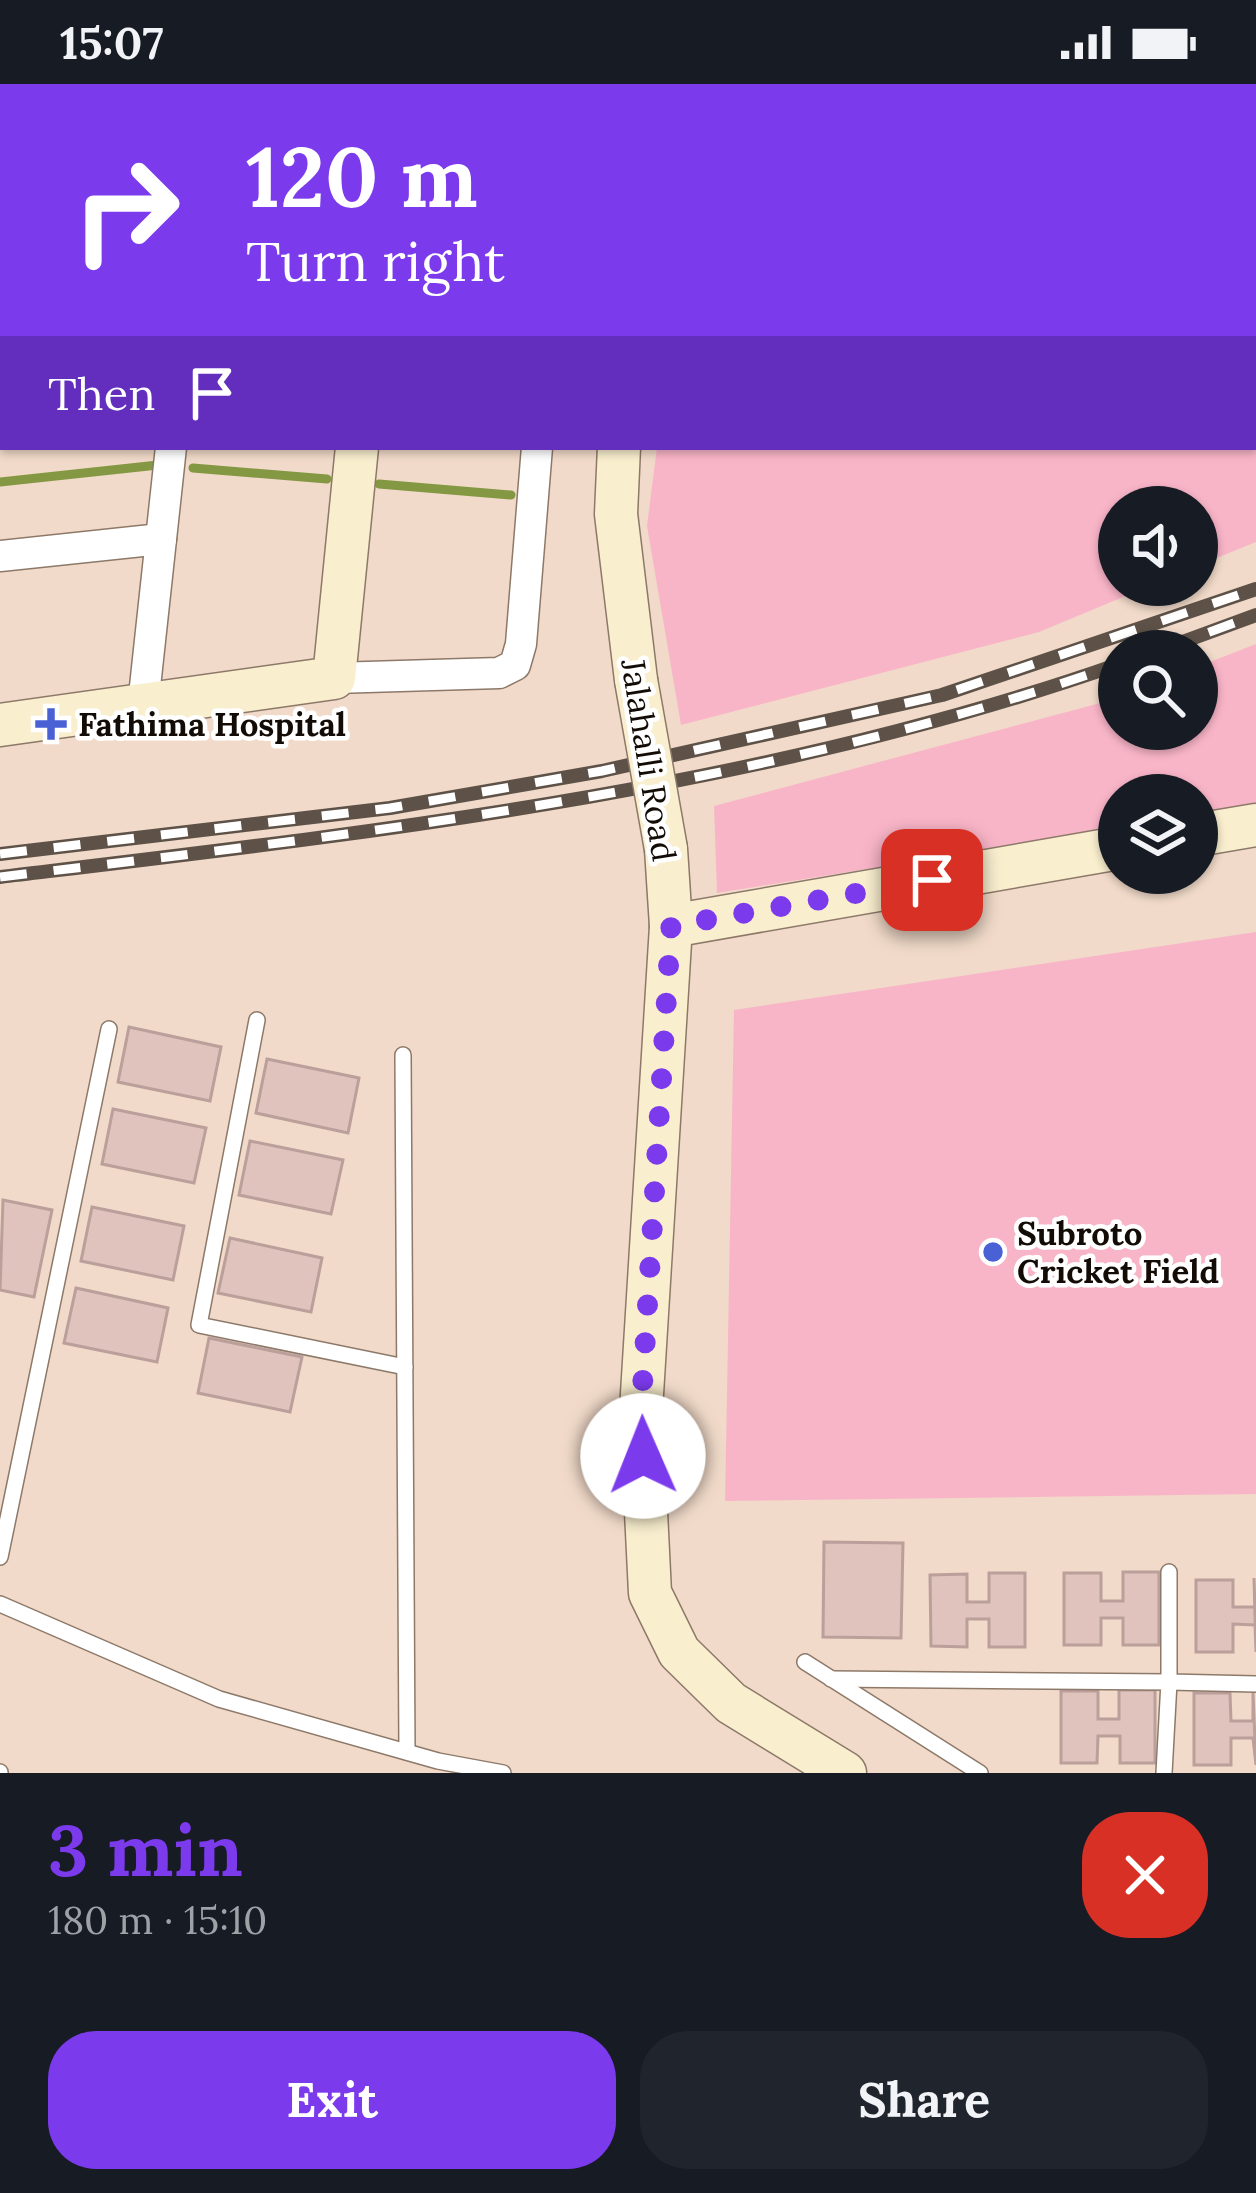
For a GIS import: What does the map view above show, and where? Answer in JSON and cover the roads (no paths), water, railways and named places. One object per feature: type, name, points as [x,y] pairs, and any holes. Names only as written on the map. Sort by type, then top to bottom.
[{"type":"main road","points":[[0,725],[334,678],[356,450]]},
{"type":"main road","name":"Jalahalli Road","points":[[619,450],[616,514],[636,680],[666,849],[671,926],[641,1410],[650,1593],[680,1652],[731,1703],[845,1773]]},
{"type":"main road","points":[[1218,831],[1256,825]]},
{"type":"main road","points":[[671,926],[1098,852]]},
{"type":"street","points":[[143,705],[171,450]]},
{"type":"street","points":[[334,678],[499,673],[514,665],[521,644],[537,450]]},
{"type":"street","points":[[0,556],[161,539]]},
{"type":"lane","points":[[256,1020],[199,1324],[405,1367]]},
{"type":"lane","points":[[0,1557],[110,1029]]},
{"type":"lane","points":[[404,1055],[407,1752]]},
{"type":"lane","points":[[1164,1773],[1169,1572]]},
{"type":"lane","points":[[0,1604],[218,1700],[503,1773]]},
{"type":"lane","points":[[805,1662],[980,1773]]},
{"type":"lane","points":[[831,1679],[1256,1684]]},
{"type":"waterway","points":[[0,482],[158,465]]},
{"type":"waterway","points":[[193,468],[327,479]]},
{"type":"waterway","points":[[379,484],[511,495]]},
{"type":"railway","points":[[0,854],[390,808],[602,771],[942,695],[1256,589]]},
{"type":"railway","points":[[1215,630],[1256,615]]},
{"type":"railway","points":[[0,877],[425,823],[706,775],[846,744],[1098,671]]},
{"type":"place","name":"Fathima Hospital","points":[[51,724]]},
{"type":"place","name":"Subroto Cricket Field","points":[[993,1252]]}]
